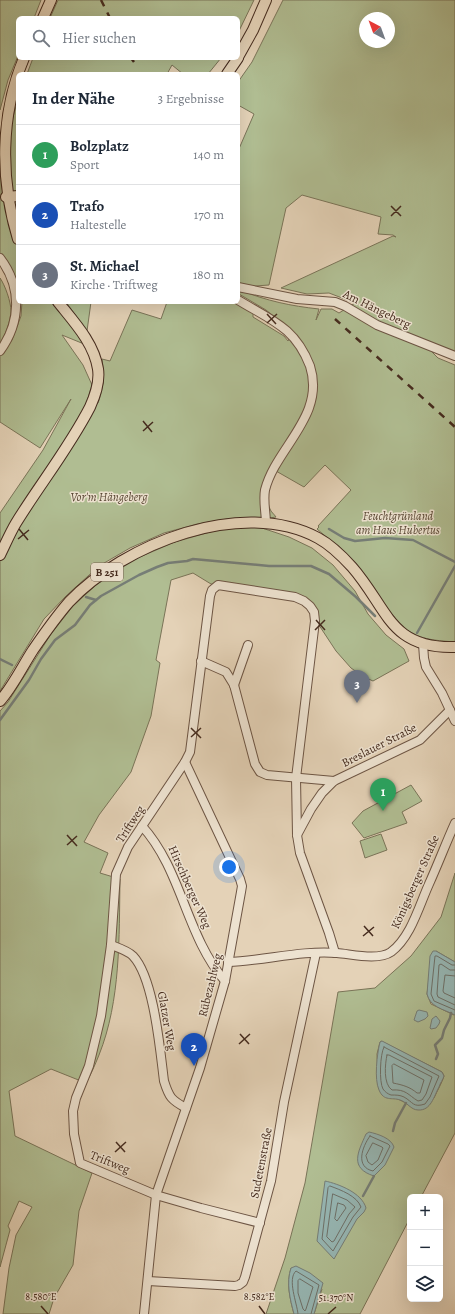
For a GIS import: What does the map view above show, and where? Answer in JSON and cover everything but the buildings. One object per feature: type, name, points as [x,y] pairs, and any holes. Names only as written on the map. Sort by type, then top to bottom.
[{"type":"main road","points":[[44,16],[50,0]]},
{"type":"main road","points":[[240,54],[253,30],[266,0]]},
{"type":"main road","points":[[19,72],[23,60]]},
{"type":"main road","points":[[228,72],[237,60]]},
{"type":"main road","points":[[16,81],[9,101],[3,127],[1,162],[3,197],[16,233]]},
{"type":"main road","points":[[3,197],[16,196]]},
{"type":"main road","points":[[0,555],[15,524],[90,407],[95,393],[98,369],[92,352],[81,332],[60,304]]},
{"type":"main road","name":"B 251","points":[[0,701],[54,620],[76,596],[102,575],[152,545],[181,534],[227,524],[266,524],[291,528],[309,534],[325,542],[353,568],[390,620],[400,631],[410,639],[423,644],[440,647],[455,647]]},
{"type":"street","points":[[0,258],[10,274],[16,291]]},
{"type":"street","name":"Am Hängeberg","points":[[240,287],[297,299],[335,302],[378,325],[455,356]]},
{"type":"street","points":[[240,301],[270,319],[291,334],[308,359],[313,382],[313,394],[307,413],[272,473],[265,491],[266,524]]},
{"type":"street","points":[[0,351],[8,339],[15,322],[17,304]]},
{"type":"street","name":"Triftweg","points":[[260,1224],[156,1195],[80,1163],[74,1134],[73,1111],[98,1032],[108,978],[112,946],[116,874],[128,847],[185,762],[190,752],[210,596],[212,590],[218,584],[294,597],[304,601],[314,612],[315,621],[296,778]]},
{"type":"street","points":[[423,644],[426,667],[442,693],[455,721]]},
{"type":"street","points":[[234,685],[248,645]]},
{"type":"street","points":[[201,661],[226,672],[234,685]]},
{"type":"street","name":"Breslauer Straße","points":[[234,685],[257,769],[267,775],[334,781]]},
{"type":"street","name":"Breslauer Straße","points":[[296,836],[322,793],[334,781],[420,740],[450,710]]},
{"type":"street","name":"Rübezahlweg","points":[[144,1314],[156,1195],[200,1068],[225,981],[242,886],[185,762]]},
{"type":"street","points":[[296,778],[296,836],[300,853],[335,952]]},
{"type":"street","name":"Königsberger Straße","points":[[228,962],[244,962],[335,952],[380,956],[388,954],[395,948],[411,926],[455,823]]},
{"type":"street","name":"Hirschberger Weg","points":[[142,826],[157,844],[207,956],[225,981]]},
{"type":"street","name":"Glatzer Weg","points":[[112,946],[131,954],[141,967],[150,991],[164,1081],[167,1091],[172,1100],[186,1108]]},
{"type":"street","name":"Sudetenstraße","points":[[148,1280],[200,1285],[239,1285],[243,1282],[271,1181],[284,1102],[316,953]]},
{"type":"green space","points":[[0,0],[41,0],[35,16],[16,16],[16,60],[8,80],[0,110]]},
{"type":"green space","points":[[58,0],[254,0],[240,29],[240,16],[51,16]]},
{"type":"green space","points":[[283,0],[455,0],[455,353],[421,341],[438,358],[455,365],[455,642],[420,637],[401,626],[344,552],[317,529],[319,527],[318,526],[351,490],[325,465],[304,487],[276,471],[269,490],[268,504],[270,510],[276,517],[257,520],[227,519],[197,524],[164,533],[130,548],[99,566],[66,596],[44,619],[0,691],[0,513],[43,450],[71,399],[40,448],[0,422],[0,356],[12,340],[21,316],[22,304],[53,304],[69,323],[84,344],[62,335],[83,365],[92,385],[88,398],[98,403],[103,381],[102,359],[110,361],[132,310],[161,319],[166,304],[239,304],[253,313],[253,317],[284,336],[288,341],[289,339],[298,336],[266,310],[240,295],[240,290],[279,302],[319,309],[316,320],[321,309],[332,309],[339,313],[355,303],[329,293],[307,294],[281,288],[393,236],[396,237],[393,235],[378,234],[381,217],[302,195],[286,208],[269,285],[255,286],[240,284],[240,146],[254,114],[240,106],[240,79],[252,62]]},
{"type":"green space","points":[[32,60],[219,60],[210,72],[181,72],[172,65],[168,72],[28,72]]},
{"type":"green space","points":[[16,106],[16,280],[0,254],[0,168],[10,169],[10,128]]},
{"type":"green space","points":[[0,278],[10,303],[11,311],[4,337],[0,343]]},
{"type":"green space","points":[[67,304],[91,304],[87,331]]},
{"type":"green space","points":[[259,527],[289,537],[312,548],[333,565],[355,591],[368,614],[386,635],[404,649],[409,661],[373,681],[351,668],[336,651],[307,607],[294,600],[211,584],[193,573],[171,580],[156,660],[160,663],[151,716],[131,772],[99,815],[84,842],[108,853],[100,873],[120,879],[119,946],[115,990],[106,1034],[86,1083],[51,1069],[9,1091],[15,1136],[92,1173],[79,1211],[73,1265],[54,1298],[49,1314],[3,1314],[9,1268],[16,1235],[32,1207],[19,1201],[8,1226],[10,1230],[0,1267],[0,711],[8,702],[51,634],[73,606],[96,585],[128,562],[175,542],[224,528]]},
{"type":"green space","points":[[411,785],[422,801],[402,812],[407,823],[364,838],[352,823],[363,811]]},
{"type":"green space","points":[[381,834],[387,850],[365,858],[360,841]]},
{"type":"green space","points":[[455,873],[455,962],[436,951],[427,994],[431,1004],[454,1015],[455,1013],[455,1133],[423,1194],[407,1194],[407,1224],[360,1314],[314,1314],[322,1289],[291,1268],[289,1285],[294,1314],[266,1314],[285,1258],[305,1183],[338,992],[375,988],[411,956],[441,917]],"holes":[[[381,1041],[442,1072],[444,1076],[434,1098],[406,1103],[398,1099],[378,1082],[377,1054],[380,1042]]]},
{"type":"water","points":[[433,951],[436,951],[455,962],[455,1015],[434,1005],[427,994],[430,956]]},
{"type":"water","points":[[417,1011],[427,1012],[428,1016],[418,1022],[414,1020]]},
{"type":"water","points":[[436,1016],[440,1021],[439,1024],[436,1028],[431,1029],[432,1019]]},
{"type":"water","points":[[382,1041],[442,1072],[444,1076],[443,1079],[429,1106],[422,1110],[416,1110],[402,1101],[386,1098],[381,1094],[377,1085],[376,1073],[379,1047],[380,1042]]},
{"type":"water","points":[[369,1132],[387,1139],[394,1147],[385,1165],[374,1176],[366,1173],[358,1164],[358,1153],[366,1134]]},
{"type":"water","points":[[325,1181],[337,1184],[349,1190],[360,1198],[366,1208],[357,1219],[334,1259],[317,1241]]},
{"type":"water","points":[[296,1266],[310,1273],[323,1283],[314,1314],[294,1314],[290,1297],[289,1279],[291,1268]]},
{"type":"waterway","points":[[329,529],[344,538],[355,541],[385,538],[413,540],[455,562]]},
{"type":"waterway","points":[[0,720],[29,680],[41,659],[55,640],[75,625],[90,605],[101,596],[139,575],[168,563],[193,559],[269,566],[311,566],[329,574],[356,597],[375,616]]},
{"type":"waterway","points":[[417,633],[455,566]]},
{"type":"waterway","points":[[86,597],[96,600]]},
{"type":"waterway","points":[[0,659],[12,665]]},
{"type":"waterway","points":[[436,1059],[438,1054],[435,1045],[442,1038],[451,1013]]},
{"type":"waterway","points":[[393,1131],[395,1123],[406,1103]]},
{"type":"waterway","points":[[363,1196],[374,1176]]},
{"type":"railway","points":[[101,0],[109,16]]},
{"type":"railway","points":[[335,319],[455,427]]},
{"type":"place","name":"St. Michael","points":[[357,703]]},
{"type":"place","name":"Bolzplatz","points":[[383,811]]},
{"type":"place","name":"Trafo","points":[[194,1066]]},
{"type":"park label","name":"Vor'm Hängeberg","points":[[109,497]]},
{"type":"park label","name":"Feuchtgrünland am Haus Hubertus","points":[[398,523]]}]
